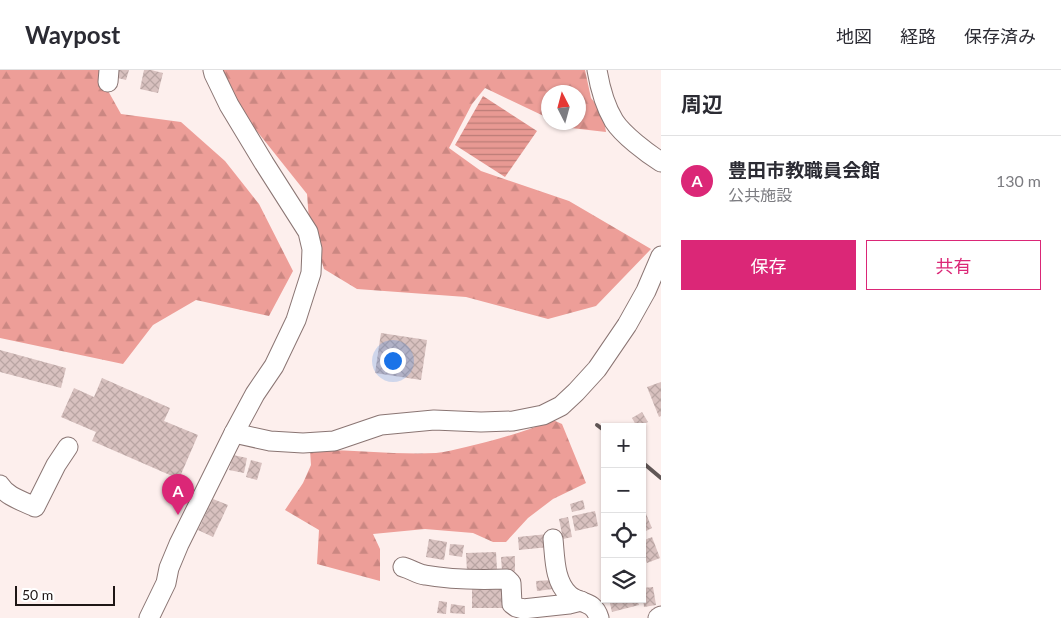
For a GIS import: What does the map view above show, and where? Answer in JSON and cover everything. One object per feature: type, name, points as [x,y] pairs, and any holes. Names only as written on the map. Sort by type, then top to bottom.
[{"type":"street","points":[[149,618],[166,584],[169,568],[180,544],[234,433],[255,394],[274,366],[296,320],[311,273],[312,248],[308,232],[229,105],[213,70]]},
{"type":"street","points":[[597,70],[601,91],[615,122],[644,151],[661,162]]},
{"type":"street","points":[[234,433],[270,441],[303,443],[334,441],[381,425],[434,420],[513,421],[543,415],[561,406],[597,369],[627,325],[646,291],[661,256]]},
{"type":"street","points":[[0,484],[3,490],[10,495],[35,507],[56,465],[68,447]]},
{"type":"street","points":[[553,539],[559,581],[569,595],[590,604],[599,618]]},
{"type":"street","points":[[403,567],[423,575],[468,580],[506,579],[510,582],[512,604],[523,609],[581,601]]},
{"type":"green space","points":[[0,70],[106,70],[102,80],[121,114],[181,122],[225,161],[259,204],[293,271],[269,316],[196,300],[153,325],[123,364],[0,338]]},
{"type":"green space","points":[[213,70],[585,70],[591,98],[603,113],[606,132],[586,130],[586,85],[541,85],[541,115],[485,88],[472,104],[449,148],[481,171],[569,201],[651,249],[596,306],[548,319],[466,297],[357,289],[324,269],[309,220],[307,194],[217,81]]},
{"type":"green space","points":[[553,420],[562,424],[586,483],[553,499],[528,518],[506,542],[493,542],[473,533],[425,529],[373,534],[380,549],[380,581],[317,564],[319,530],[285,510],[303,483],[311,465],[310,450],[440,453],[499,439]]},
{"type":"shaded area","points":[[483,96],[537,131],[505,177],[455,145]]},
{"type":"building","points":[[116,70],[129,70],[126,80],[114,77]]},
{"type":"building","points":[[144,70],[163,73],[158,93],[140,89]]},
{"type":"building","points":[[381,333],[427,340],[421,380],[375,373]]},
{"type":"building","points":[[0,350],[66,368],[61,388],[0,372]]},
{"type":"building","points":[[102,378],[170,408],[164,421],[198,435],[179,479],[92,441],[96,432],[61,417],[74,388],[94,397]]},
{"type":"building","points":[[661,382],[661,416],[659,417],[647,387]]},
{"type":"building","points":[[642,412],[648,422],[635,423],[632,418]]},
{"type":"building","points":[[233,455],[247,458],[244,473],[229,470]]},
{"type":"building","points":[[251,460],[262,463],[257,480],[246,477]]},
{"type":"building","points":[[213,499],[228,505],[213,537],[198,530]]},
{"type":"building","points":[[583,500],[585,509],[572,512],[570,504]]},
{"type":"building","points":[[595,511],[598,526],[575,531],[572,516]]},
{"type":"building","points":[[646,514],[652,528],[646,531]]},
{"type":"building","points":[[568,517],[572,537],[563,539],[559,519]]},
{"type":"building","points":[[548,534],[549,547],[519,550],[518,537]]},
{"type":"building","points":[[652,537],[660,558],[647,563],[646,561],[646,539]]},
{"type":"building","points":[[429,539],[447,542],[444,560],[426,557]]},
{"type":"building","points":[[450,544],[464,545],[462,557],[449,555]]},
{"type":"building","points":[[496,552],[497,570],[467,571],[466,553]]},
{"type":"building","points":[[515,556],[515,571],[502,571],[501,557]]},
{"type":"building","points":[[552,580],[553,589],[537,591],[536,581]]},
{"type":"building","points":[[653,587],[656,605],[644,607],[644,603],[646,603],[646,588]]},
{"type":"building","points":[[472,588],[507,588],[507,608],[472,608]]},
{"type":"building","points":[[439,601],[447,602],[446,614],[437,613]]},
{"type":"building","points":[[610,603],[638,603],[639,605],[612,612]]},
{"type":"building","points":[[451,604],[465,606],[465,614],[450,613]]},
{"type":"railway","points":[[597,425],[601,428]]},
{"type":"railway","points":[[646,465],[661,478]]},
{"type":"place","name":"豊田市教職員会館","points":[[178,515]]}]
